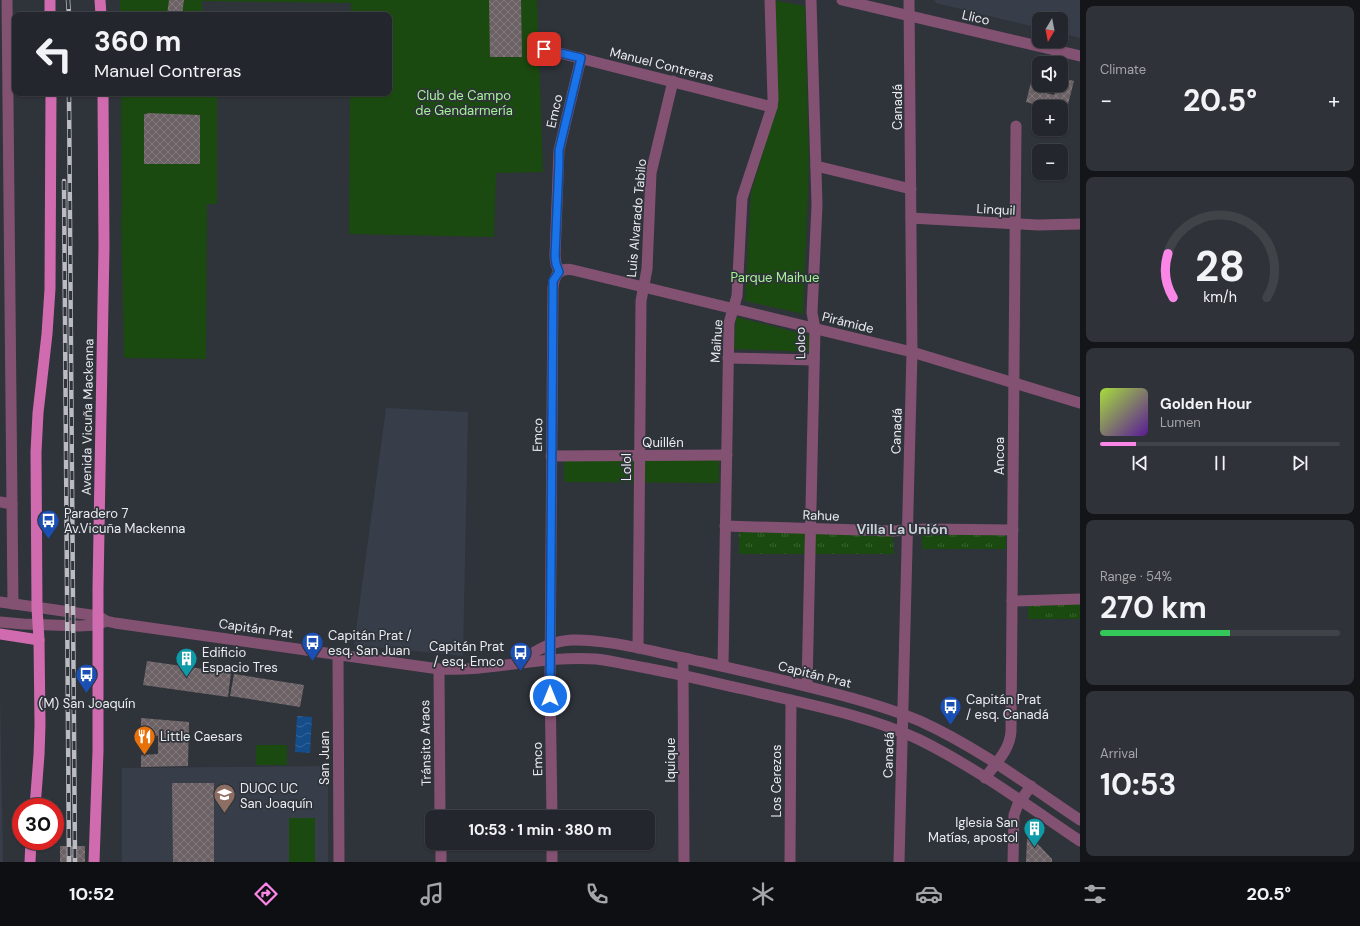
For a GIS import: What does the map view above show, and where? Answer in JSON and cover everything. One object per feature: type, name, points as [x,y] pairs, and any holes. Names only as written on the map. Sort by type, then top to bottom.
[{"type":"main road","points":[[50,0],[50,12]]},
{"type":"main road","points":[[100,0],[101,12]]},
{"type":"main road","points":[[36,798],[40,747],[36,452],[38,413],[47,334],[50,289],[51,96]]},
{"type":"main road","name":"Avenida Vicuña Mackenna","points":[[94,862],[98,751],[100,621],[104,247],[103,96]]},
{"type":"main road","points":[[0,634],[39,640]]},
{"type":"main road","points":[[30,862],[31,850]]},
{"type":"street","points":[[7,0],[8,59],[5,228],[5,397],[12,504],[13,604]]},
{"type":"street","name":"Maihue","points":[[723,666],[729,323],[737,296],[742,198],[772,106],[773,92],[770,0]]},
{"type":"street","name":"Lolco","points":[[806,686],[815,328],[812,313],[817,205],[810,0]]},
{"type":"street","name":"Llico","points":[[842,0],[1080,56]]},
{"type":"street","name":"Canadá","points":[[899,862],[912,352],[909,0]]},
{"type":"street","name":"Manuel Contreras","points":[[544,49],[772,106]]},
{"type":"street","name":"Emco","points":[[552,810],[550,661],[553,281],[559,272],[555,256],[559,150],[581,58]]},
{"type":"street","name":"Luis Alvarado Tabilo","points":[[644,287],[647,270],[651,173],[673,81]]},
{"type":"street","name":"Ancoa","points":[[985,778],[1007,748],[1011,736],[1016,126]]},
{"type":"street","points":[[816,166],[911,189]]},
{"type":"street","name":"Linquil","points":[[911,218],[1016,224],[1080,224]]},
{"type":"street","name":"Pirámide","points":[[559,272],[568,269],[912,352],[1080,403]]},
{"type":"street","name":"Lolol","points":[[638,648],[641,301],[644,287]]},
{"type":"street","points":[[728,358],[814,360]]},
{"type":"street","name":"Quillén","points":[[551,456],[727,455]]},
{"type":"street","points":[[0,502],[12,504]]},
{"type":"street","name":"Rahue","points":[[725,526],[908,530],[1013,530]]},
{"type":"street","points":[[1012,601],[1080,599]]},
{"type":"street","points":[[0,602],[100,621]]},
{"type":"street","points":[[0,622],[38,625],[100,621]]},
{"type":"street","name":"Capitán Prat","points":[[100,621],[439,669],[475,669],[521,662],[595,659],[683,675],[791,700],[877,723],[902,732],[936,748],[985,778],[1080,841]]},
{"type":"street","name":"Capitán Prat","points":[[521,662],[531,654],[551,644],[562,641],[582,640],[638,648],[723,666],[865,701],[903,714],[935,729],[996,764],[1080,820]]},
{"type":"street","name":"San Juan","points":[[338,654],[339,862]]},
{"type":"street","name":"Iquique","points":[[683,658],[684,862]]},
{"type":"street","name":"Tránsito Araos","points":[[439,669],[440,810]]},
{"type":"street","name":"Los Cerezos","points":[[790,862],[791,700]]},
{"type":"street","points":[[1013,862],[1014,815],[1031,786]]},
{"type":"street","points":[[441,850],[441,862]]},
{"type":"street","points":[[552,850],[552,862]]},
{"type":"shaded area","points":[[934,0],[1080,0],[1080,38],[1068,35],[1068,12],[1032,12],[1032,26],[936,3]]},
{"type":"shaded area","points":[[386,408],[468,412],[463,656],[354,645]]},
{"type":"shaded area","points":[[0,691],[3,862],[0,862]]},
{"type":"shaded area","name":"DUOC UC San Joaquín","points":[[328,766],[328,862],[122,862],[122,768]]},
{"type":"green space","name":"Club de Campo de Gendarmería","points":[[120,0],[537,0],[543,172],[496,173],[494,237],[349,234],[350,96],[392,96],[392,12],[351,12],[351,3],[202,1],[202,12],[120,12]]},
{"type":"green space","name":"Parque Maihue","points":[[773,0],[805,6],[809,166],[803,314],[745,301],[751,192],[777,107]]},
{"type":"green space","points":[[121,96],[217,96],[217,204],[207,204],[206,359],[124,358]]},
{"type":"green space","name":"Parque Maihue","points":[[736,317],[811,336],[811,352],[734,349]]},
{"type":"green space","points":[[564,460],[719,460],[719,483],[564,482]]},
{"type":"green space","points":[[739,531],[893,536],[894,554],[739,554]]},
{"type":"green space","points":[[922,533],[1006,534],[1006,549],[922,549]]},
{"type":"green space","points":[[1080,603],[1080,619],[1028,619],[1028,605]]},
{"type":"green space","points":[[256,745],[287,745],[287,765],[256,765]]},
{"type":"green space","points":[[289,818],[315,818],[315,862],[289,862]]},
{"type":"water","points":[[297,716],[312,717],[310,753],[295,752]]},
{"type":"building","points":[[169,0],[184,0],[182,12],[167,12]]},
{"type":"building","points":[[489,0],[521,0],[522,57],[490,57]]},
{"type":"building","points":[[1032,78],[1032,92],[1043,92],[1054,95],[1055,92],[1068,92],[1068,80],[1074,81],[1068,104],[1068,100],[1032,100],[1032,104],[1026,102]]},
{"type":"building","points":[[144,114],[200,115],[200,164],[144,164]]},
{"type":"building","name":"Edificio Espacio Tres","points":[[147,661],[231,673],[228,697],[143,685]]},
{"type":"building","points":[[234,674],[304,685],[300,707],[230,696]]},
{"type":"building","points":[[141,718],[189,722],[188,766],[141,767],[141,755],[158,754],[158,736],[141,734]]},
{"type":"building","name":"DUOC UC San Joaquín","points":[[172,783],[214,783],[214,862],[173,862]]},
{"type":"building","name":"Iglesia San Matías, apostol","points":[[1027,839],[1033,839],[1052,859],[1052,862],[1026,862]]},
{"type":"building","points":[[64,846],[85,846],[85,862],[60,862],[60,850],[64,850]]},
{"type":"railway","points":[[68,0],[69,12]]},
{"type":"railway","points":[[69,96],[75,862]]},
{"type":"railway","points":[[64,181],[69,862]]},
{"type":"place","name":"Paradero 7 Av.Vicuña Mackenna","points":[[49,540]]},
{"type":"place","name":"Capitán Prat / esq. San Juan","points":[[313,662]]},
{"type":"place","name":"Capitán Prat / esq. Emco","points":[[520,672]]},
{"type":"place","name":"Edificio Espacio Tres","points":[[187,678]]},
{"type":"place","name":"(M) San Joaquín","points":[[87,694]]},
{"type":"place","name":"Capitán Prat / esq. Canadá","points":[[950,726]]},
{"type":"place","name":"Little Caesars","points":[[145,756]]},
{"type":"place","name":"DUOC UC San Joaquín","points":[[225,814]]},
{"type":"place","name":"Iglesia San Matías, apostol","points":[[1034,848]]},
{"type":"district","name":"Villa La Unión","points":[[902,529]]},
{"type":"route","points":[[544,49],[581,58],[559,150],[555,256],[559,272],[553,281],[550,696]]}]
